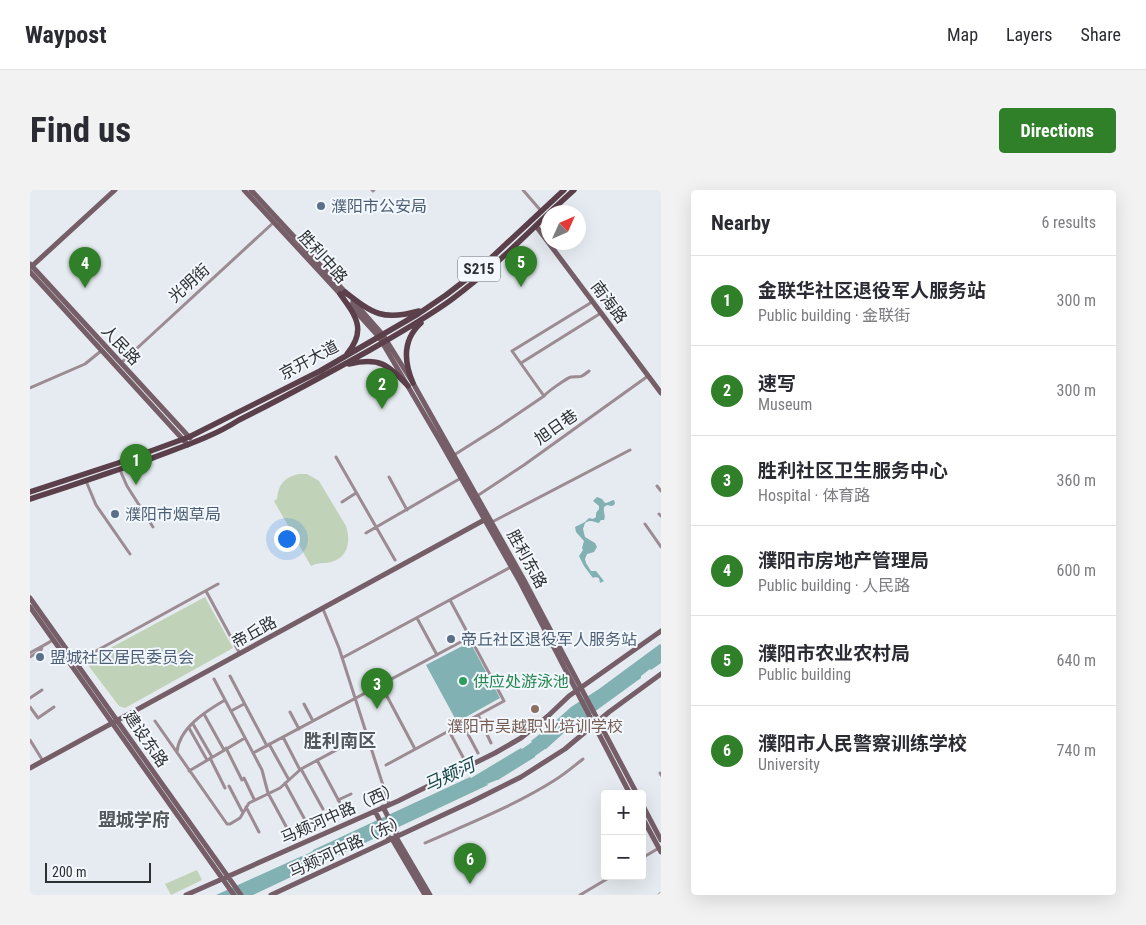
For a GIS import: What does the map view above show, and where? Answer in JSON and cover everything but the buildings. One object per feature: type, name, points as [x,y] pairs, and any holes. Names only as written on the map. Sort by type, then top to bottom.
[{"type":"main road","name":"京开大道","points":[[548,205],[564,190]]},
{"type":"main road","name":"京开大道","points":[[558,205],[574,190]]},
{"type":"main road","name":"京开大道","points":[[30,499],[191,444],[228,427],[342,366],[446,296],[476,272],[541,211]]},
{"type":"main road","name":"京开大道","points":[[30,492],[186,438],[383,339],[432,313],[480,277],[541,221]]},
{"type":"main road","points":[[343,293],[380,314],[395,316],[426,309]]},
{"type":"main road","points":[[343,293],[354,314],[358,329],[354,346],[344,357]]},
{"type":"main road","points":[[410,384],[406,360],[407,345],[417,326],[432,313]]},
{"type":"main road","points":[[342,366],[364,361],[378,363],[385,365],[410,384]]},
{"type":"street","points":[[31,266],[115,190]]},
{"type":"street","name":"胜利中路","points":[[244,190],[343,293]]},
{"type":"street","name":"胜利中路","points":[[251,190],[383,339]]},
{"type":"street","points":[[523,190],[541,211]]},
{"type":"street","name":"光明街","points":[[121,363],[274,222]]},
{"type":"street","name":"南海路","points":[[536,226],[661,393]]},
{"type":"street","name":"人民路","points":[[31,266],[121,363],[191,444]]},
{"type":"street","name":"人民路","points":[[30,272],[186,438]]},
{"type":"street","points":[[544,396],[512,351],[593,302]]},
{"type":"street","points":[[521,363],[601,313]]},
{"type":"street","name":"胜利东路","points":[[383,339],[454,455],[477,496],[511,567],[580,690]]},
{"type":"street","points":[[30,388],[79,366],[102,350]]},
{"type":"street","points":[[454,455],[500,426],[569,377],[582,377],[589,371]]},
{"type":"street","name":"旭日巷","points":[[477,496],[524,465],[648,376]]},
{"type":"street","name":"胜利东路","points":[[410,384],[461,478],[524,580],[628,790]]},
{"type":"street","points":[[488,520],[630,450]]},
{"type":"street","points":[[336,457],[394,560]]},
{"type":"street","points":[[120,469],[127,486],[154,527]]},
{"type":"street","points":[[389,477],[407,510]]},
{"type":"street","points":[[366,533],[461,478]]},
{"type":"street","points":[[86,481],[96,504],[130,554]]},
{"type":"street","points":[[657,486],[661,491]]},
{"type":"street","points":[[342,502],[356,493]]},
{"type":"street","name":"帝丘路","points":[[30,768],[488,520]]},
{"type":"street","points":[[645,524],[661,546]]},
{"type":"street","points":[[342,658],[511,567]]},
{"type":"street","points":[[76,662],[218,584]]},
{"type":"street","points":[[206,591],[240,654]]},
{"type":"street","name":"建设东路","points":[[30,598],[118,720],[227,880],[234,895]]},
{"type":"street","points":[[386,765],[504,701],[450,600]]},
{"type":"street","name":"建设东路","points":[[30,606],[112,724],[227,880],[241,895]]},
{"type":"street","points":[[323,609],[342,658],[390,804]]},
{"type":"street","points":[[417,618],[437,655]]},
{"type":"street","name":"马颊河中路（西）","points":[[186,895],[227,880],[376,812],[510,745],[580,690],[661,631]]},
{"type":"street","points":[[253,753],[470,637]]},
{"type":"street","points":[[30,652],[54,640]]},
{"type":"street","points":[[30,656],[41,650],[42,647]]},
{"type":"street","name":"马颊河中路（东）","points":[[271,895],[521,777],[565,749],[609,712],[661,674]]},
{"type":"street","points":[[230,676],[268,745],[304,818]]},
{"type":"street","points":[[214,679],[262,770],[268,794],[288,830]]},
{"type":"street","points":[[381,685],[415,749]]},
{"type":"street","points":[[30,698],[42,690]]},
{"type":"street","points":[[176,752],[178,743],[189,728],[204,714],[225,700]]},
{"type":"street","points":[[231,711],[244,704]]},
{"type":"street","points":[[304,704],[313,721]]},
{"type":"street","points":[[30,707],[38,718],[54,708]]},
{"type":"street","points":[[290,712],[299,729]]},
{"type":"street","points":[[204,714],[254,799]]},
{"type":"street","points":[[478,715],[491,743]]},
{"type":"street","points":[[155,721],[227,824],[240,818],[246,806],[254,799],[280,788],[300,769],[366,734]]},
{"type":"street","points":[[462,723],[478,753]]},
{"type":"street","name":"胜利东路","points":[[596,723],[635,790]]},
{"type":"street","points":[[193,724],[210,759]]},
{"type":"street","points":[[189,728],[243,812]]},
{"type":"street","points":[[449,731],[464,759]]},
{"type":"street","points":[[283,737],[323,809]]},
{"type":"street","points":[[189,771],[245,738]]},
{"type":"street","points":[[30,740],[43,761]]},
{"type":"street","points":[[425,843],[518,800],[555,780],[583,759]]},
{"type":"street","points":[[317,760],[339,802],[351,794]]},
{"type":"street","points":[[246,806],[260,832]]},
{"type":"street","points":[[384,808],[393,836],[425,895]]},
{"type":"street","points":[[376,812],[430,895]]},
{"type":"street","points":[[646,812],[661,840]]},
{"type":"street","points":[[646,824],[660,850],[646,856]]},
{"type":"street","points":[[580,895],[605,880]]},
{"type":"green space","points":[[299,474],[307,474],[319,481],[346,526],[347,548],[345,553],[337,560],[311,566],[274,501],[277,499],[283,482]]},
{"type":"green space","points":[[205,597],[233,648],[125,708],[119,706],[88,665],[88,660]]},
{"type":"green space","points":[[197,870],[202,880],[171,895],[165,884]]},
{"type":"water","points":[[597,497],[605,503],[614,500],[615,503],[613,506],[607,505],[604,507],[604,520],[601,520],[599,523],[589,521],[585,523],[583,529],[585,537],[595,543],[597,547],[594,552],[587,554],[585,559],[591,571],[596,571],[604,581],[600,583],[599,578],[593,578],[579,556],[583,550],[584,541],[576,532],[575,527],[589,518],[593,519],[596,517],[599,506],[593,501]]},
{"type":"water","name":"供应处游泳池","points":[[470,642],[500,698],[457,722],[426,665]]},
{"type":"water","points":[[660,644],[661,663],[650,669],[641,678],[579,723],[577,721],[535,757],[498,780],[253,895],[216,895],[471,778],[532,742],[571,707]]},
{"type":"place","name":"濮阳市公安局","points":[[321,206]]},
{"type":"place","name":"濮阳市农业农村局","points":[[521,287]]},
{"type":"place","name":"濮阳市房地产管理局","points":[[85,288]]},
{"type":"place","name":"速写","points":[[382,409]]},
{"type":"place","name":"金联华社区退役军人服务站","points":[[136,485]]},
{"type":"place","name":"濮阳市烟草局","points":[[115,514]]},
{"type":"place","name":"帝丘社区退役军人服务站","points":[[451,639]]},
{"type":"place","name":"盟城社区居民委员会","points":[[40,657]]},
{"type":"place","name":"供应处游泳池","points":[[463,681]]},
{"type":"place","name":"胜利社区卫生服务中心","points":[[377,709]]},
{"type":"place","name":"濮阳市吴越职业培训学校","points":[[535,709]]},
{"type":"place","name":"濮阳市人民警察训练学校","points":[[470,884]]},
{"type":"district","name":"胜利南区","points":[[340,740]]},
{"type":"district","name":"盟城学府","points":[[134,819]]},
{"type":"water label","name":"马颊河","points":[[449,775]]}]
